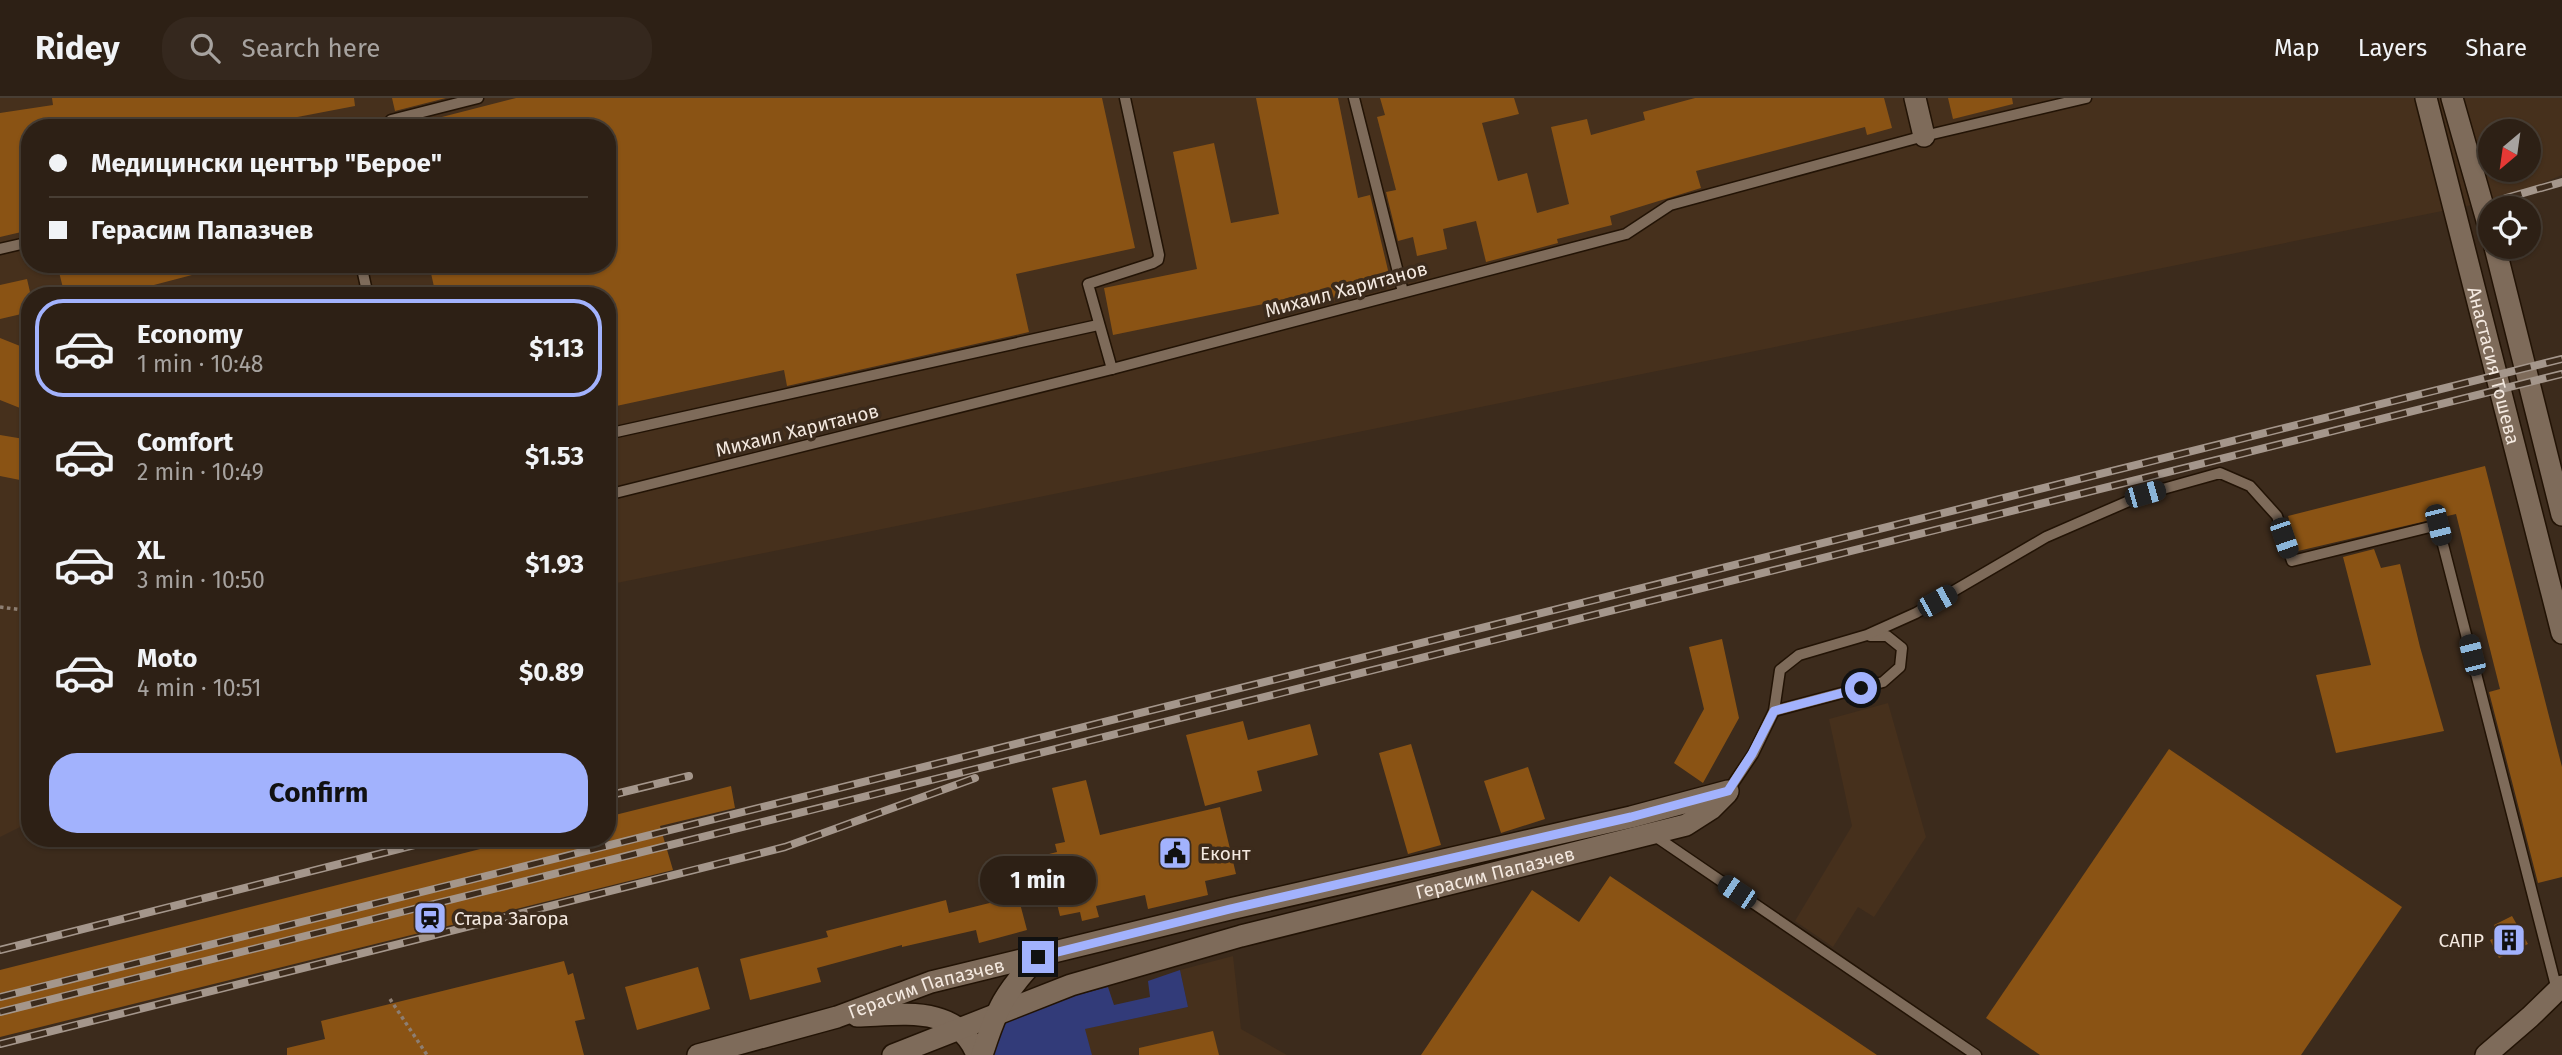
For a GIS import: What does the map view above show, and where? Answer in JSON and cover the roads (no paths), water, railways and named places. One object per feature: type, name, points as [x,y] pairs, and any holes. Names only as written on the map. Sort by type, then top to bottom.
[{"type":"street","points":[[1915,98],[1924,136]]},
{"type":"street","name":"Анастасия Тошева","points":[[2426,98],[2562,633]]},
{"type":"street","points":[[2452,98],[2480,196]]},
{"type":"street","name":"Анастасия Тошева","points":[[2498,259],[2562,516]]},
{"type":"street","name":"Герасим Папазчев","points":[[698,1055],[838,1017],[931,982],[1230,909],[1631,817],[1728,791]]},
{"type":"street","name":"Герасим Папазчев","points":[[893,1055],[1071,985],[1241,936],[1686,825],[1711,809],[1728,791]]},
{"type":"street","points":[[1230,909],[1241,936]]},
{"type":"street","points":[[980,1055],[995,1015],[1012,984],[1038,957]]},
{"type":"street","points":[[2486,1055],[2560,988]]},
{"type":"street","points":[[838,1017],[934,1017],[961,1029],[980,1055]]},
{"type":"lane","points":[[395,119],[478,98]]},
{"type":"lane","points":[[1112,369],[1088,287],[1090,281],[1153,263],[1158,260],[1159,255],[1125,98]]},
{"type":"lane","points":[[1354,98],[1404,292]]},
{"type":"lane","name":"Михаил Хаританов","points":[[616,493],[1112,369],[1626,234],[1670,205],[1924,136],[2086,98]]},
{"type":"lane","points":[[0,248],[21,244]]},
{"type":"lane","points":[[616,432],[1098,325]]},
{"type":"lane","name":"Герасим Папазчев","points":[[1728,791],[1752,754],[1774,711],[1780,670],[1799,655],[1867,635],[1937,601],[2046,537],[2145,494],[2220,473],[2250,486],[2277,516],[2292,561],[2438,525],[2560,988]]},
{"type":"lane","points":[[1774,711],[1883,682],[1900,667],[1902,648],[1887,636],[1867,635]]},
{"type":"lane","points":[[1631,817],[1650,833],[1976,1055]]},
{"type":"railway","points":[[2513,196],[2562,182]]},
{"type":"railway","points":[[616,844],[2562,359]]},
{"type":"railway","points":[[0,1012],[2562,374]]},
{"type":"railway","points":[[616,794],[689,776]]},
{"type":"railway","points":[[0,1044],[785,847],[975,778]]},
{"type":"railway","points":[[0,950],[406,847]]},
{"type":"railway","points":[[0,997],[602,847]]},
{"type":"place","name":"Еконт","points":[[1175,853]]},
{"type":"place","name":"Стара Загора","points":[[430,918]]},
{"type":"place","name":"САПР","points":[[2509,940]]}]
